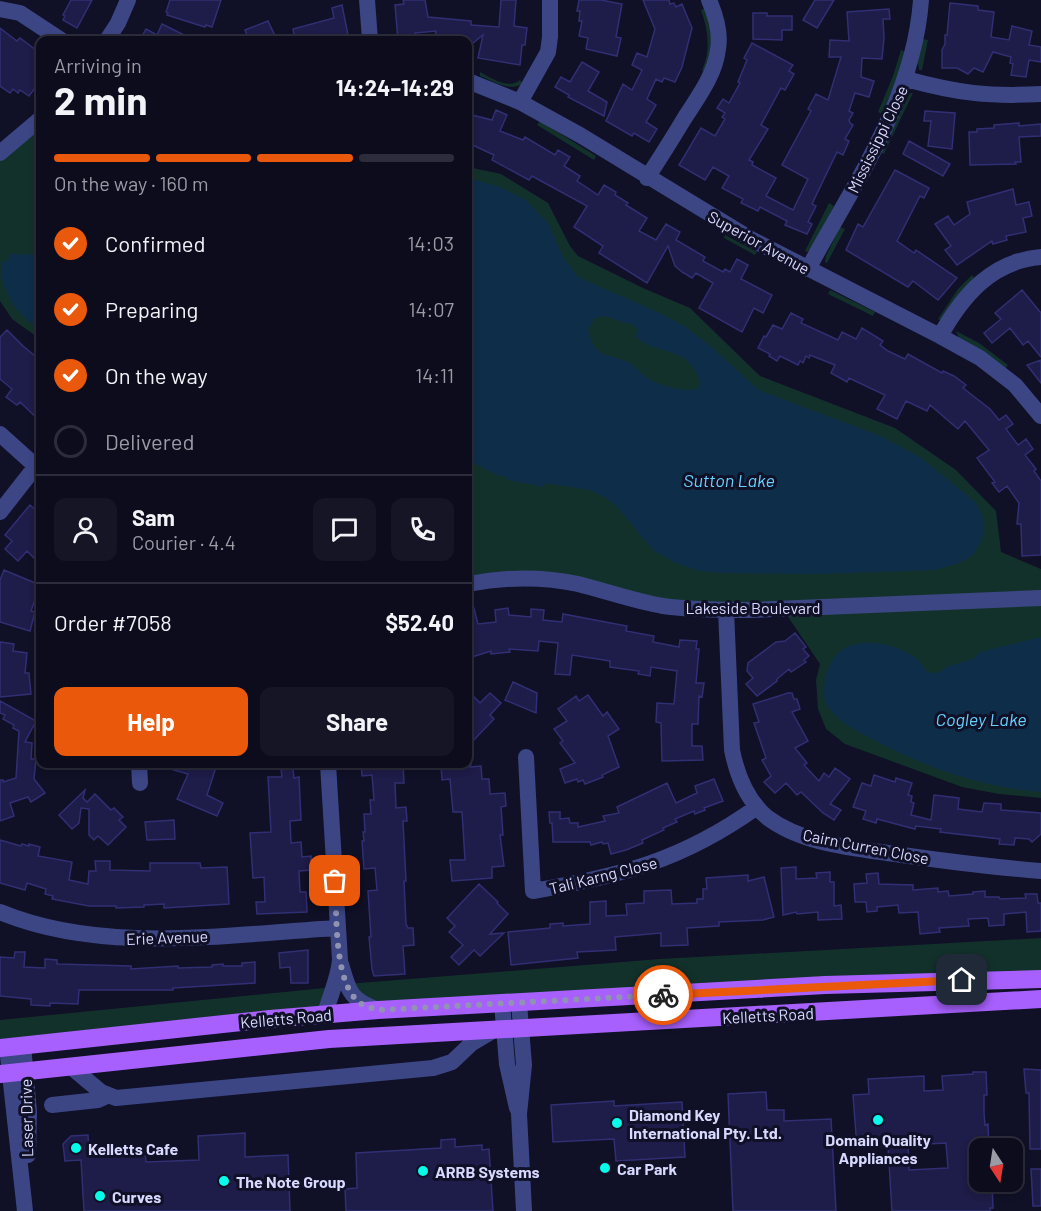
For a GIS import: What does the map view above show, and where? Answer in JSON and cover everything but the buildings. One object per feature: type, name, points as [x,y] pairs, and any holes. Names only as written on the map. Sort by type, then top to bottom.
[{"type":"main road","name":"Kelletts Road","points":[[10,1047],[378,1010],[836,985],[1041,978]]},
{"type":"main road","name":"Kelletts Road","points":[[12,1072],[329,1039],[1041,999]]},
{"type":"street","points":[[110,36],[129,0]]},
{"type":"street","points":[[367,0],[370,36]]},
{"type":"street","points":[[520,102],[548,52],[551,31],[550,0]]},
{"type":"street","points":[[647,178],[714,67],[719,48],[719,34],[710,0]]},
{"type":"street","name":"Mississippi Close","points":[[808,269],[880,136],[906,79],[915,47],[921,0]]},
{"type":"street","points":[[0,9],[20,13],[55,36]]},
{"type":"street","points":[[906,79],[943,89],[975,94],[1005,96],[1041,94]]},
{"type":"street","name":"Superior Avenue","points":[[472,83],[520,102],[580,135],[647,178],[751,239],[981,358],[1015,385],[1041,416]]},
{"type":"street","points":[[0,153],[36,122]]},
{"type":"street","points":[[940,336],[962,301],[980,282],[1018,261],[1041,257]]},
{"type":"street","points":[[0,434],[36,466]]},
{"type":"street","points":[[0,512],[36,470]]},
{"type":"street","name":"Lakeside Boulevard","points":[[472,583],[505,579],[544,579],[579,585],[663,606],[726,610],[1041,598]]},
{"type":"street","name":"Cairn Curren Close","points":[[726,610],[732,750],[742,784],[757,807],[780,825],[817,840],[940,861],[1041,871]]},
{"type":"street","name":"Tali Karng Close","points":[[526,757],[533,891],[582,883],[643,868],[705,841],[757,807]]},
{"type":"street","points":[[139,768],[141,783]]},
{"type":"street","points":[[325,1014],[338,978],[340,960],[328,768]]},
{"type":"street","name":"Erie Avenue","points":[[0,912],[27,924],[87,935],[132,939],[338,928]]},
{"type":"street","points":[[340,960],[353,996],[361,1004],[378,1010]]},
{"type":"street","points":[[511,1003],[507,1029],[524,1065],[519,1114],[524,1211]]},
{"type":"street","name":"Kelletts Road","points":[[52,1105],[98,1100],[107,1096],[133,1097],[434,1068],[452,1062],[472,1042],[507,1029]]},
{"type":"street","name":"Laser Drive","points":[[10,1047],[12,1072],[29,1144],[25,1191],[26,1211]]},
{"type":"street","points":[[70,1066],[107,1096]]},
{"type":"green space","points":[[707,8],[713,31],[706,73],[702,70],[707,55],[708,40],[701,10]]},
{"type":"green space","points":[[923,39],[928,40],[922,70],[919,70],[918,63]]},
{"type":"green space","points":[[901,50],[906,52],[882,114],[878,112]]},
{"type":"green space","points":[[480,72],[500,82],[510,84],[520,80],[522,84],[512,87],[501,85],[480,76]]},
{"type":"green space","points":[[910,93],[913,93],[884,154],[880,152]]},
{"type":"green space","points":[[540,121],[596,156],[594,160],[537,125]]},
{"type":"green space","points":[[36,122],[36,336],[12,319],[0,301],[0,153]]},
{"type":"green space","points":[[472,168],[501,174],[548,203],[570,246],[578,256],[690,308],[760,376],[895,428],[956,470],[996,511],[1001,552],[1041,569],[1041,798],[999,794],[962,787],[845,744],[826,729],[818,709],[816,680],[820,664],[782,608],[726,610],[579,585],[472,584]]},
{"type":"green space","points":[[829,203],[834,206],[812,248],[807,252],[805,251]]},
{"type":"green space","points":[[840,227],[845,229],[827,263],[825,262],[826,256]]},
{"type":"green space","points":[[725,235],[757,252],[755,255],[724,238]]},
{"type":"green space","points":[[972,275],[975,279],[942,321],[938,319],[958,289]]},
{"type":"green space","points":[[830,290],[875,312],[873,316],[828,294]]},
{"type":"green space","points":[[956,331],[979,343],[1008,365],[1005,369],[959,338]]},
{"type":"green space","points":[[1041,938],[1041,978],[378,1010],[347,984],[660,959]]},
{"type":"green space","points":[[335,987],[325,1014],[0,1048],[0,1020]]},
{"type":"water","name":"Sutton Lake","points":[[472,179],[500,187],[526,200],[548,223],[563,257],[578,277],[684,326],[707,343],[759,390],[881,436],[923,459],[975,502],[982,514],[984,531],[981,542],[973,555],[960,563],[935,570],[821,574],[700,571],[676,563],[654,551],[618,508],[605,497],[590,490],[546,483],[544,487],[508,480],[507,477],[497,475],[472,462]],"holes":[[[601,316],[633,324],[637,329],[636,337],[645,343],[681,356],[688,362],[695,370],[700,383],[698,388],[686,390],[657,383],[628,362],[596,349],[588,330],[594,319]]]},
{"type":"water","points":[[10,254],[36,255],[36,327],[17,310],[7,293],[1,273],[1,262],[8,261]]},
{"type":"water","name":"Cogley Lake","points":[[1041,637],[1041,792],[977,781],[915,760],[848,725],[835,715],[825,700],[825,680],[832,661],[839,652],[857,644],[889,645],[908,653],[916,658],[927,671],[935,673],[974,658],[980,652]]},
{"type":"way so far","points":[[335,881],[340,960],[346,981],[353,996],[361,1004],[378,1010],[663,995]]},
{"type":"place","name":"Domain Quality Appliances","points":[[878,1120]]},
{"type":"place","name":"Diamond Key International Pty. Ltd.","points":[[617,1123]]},
{"type":"place","name":"Kelletts Cafe","points":[[76,1148]]},
{"type":"place","name":"Car Park","points":[[605,1168]]},
{"type":"place","name":"ARRB Systems","points":[[423,1171]]},
{"type":"place","name":"The Note Group","points":[[224,1181]]},
{"type":"place","name":"Curves","points":[[100,1196]]},
{"type":"route","points":[[663,995],[825,985],[962,980]]}]
